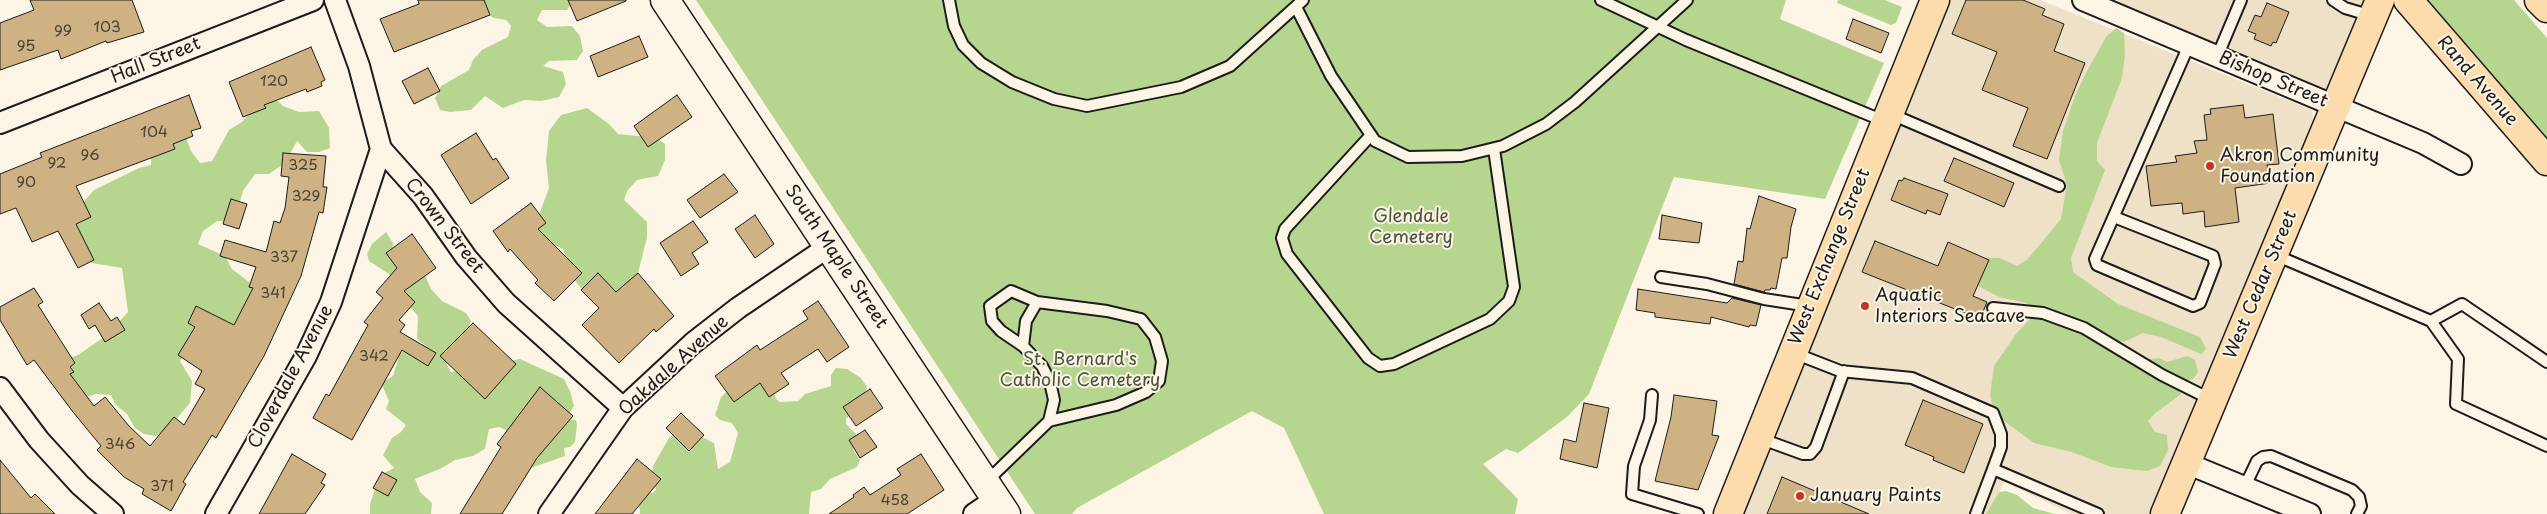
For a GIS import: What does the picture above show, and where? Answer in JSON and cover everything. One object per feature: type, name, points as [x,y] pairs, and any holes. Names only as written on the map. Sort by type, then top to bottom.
[{"type":"main road","name":"South Maple Street","points":[[665,0],[828,247],[990,502]]},
{"type":"main road","name":"West Exchange Street","points":[[1728,514],[1886,117],[1935,0]]},
{"type":"main road","name":"Rand Avenue","points":[[2408,0],[2547,161]]},
{"type":"main road","points":[[2539,0],[2547,8]]},
{"type":"main road","name":"West Cedar Street","points":[[2165,514],[2274,255],[2334,106],[2377,8]]},
{"type":"street","name":"Hall Street","points":[[0,123],[313,0]]},
{"type":"street","name":"Crown Street","points":[[335,0],[359,66],[381,149],[423,196],[466,257],[506,303],[623,408]]},
{"type":"street","name":"Bishop Street","points":[[2093,2],[2217,57],[2423,143],[2461,164]]},
{"type":"street","name":"Cloverdale Avenue","points":[[216,514],[301,364],[331,302],[381,149]]},
{"type":"street","name":"Oakdale Avenue","points":[[549,514],[623,408],[693,344],[738,308],[828,247]]},
{"type":"street","points":[[0,388],[38,440],[80,485],[113,514]]},
{"type":"street","points":[[2186,463],[2310,514]]},
{"type":"lane","points":[[949,0],[954,26],[963,45],[981,63],[1012,82],[1054,99],[1087,106],[1181,87],[1230,66],[1300,3],[1331,76],[1371,135],[1375,140],[1408,157],[1462,156],[1494,149],[1546,124],[1575,102],[1687,0]]},
{"type":"lane","points":[[1601,0],[1658,28],[2059,186]]},
{"type":"lane","points":[[2217,57],[2241,0]]},
{"type":"lane","points":[[2333,0],[2345,8],[2377,8]]},
{"type":"lane","points":[[2114,217],[2213,256],[2216,264],[2200,303],[2193,306],[2097,265],[2095,259],[2189,45]]},
{"type":"lane","points":[[1371,135],[1284,229],[1282,238],[1287,254],[1292,261],[1368,358],[1380,366],[1394,364],[1490,319],[1509,301],[1514,287],[1494,149]]},
{"type":"lane","points":[[2274,255],[2432,321],[2458,359],[2456,404],[2547,446]]},
{"type":"lane","points":[[1661,277],[1707,284],[1764,299],[1810,306]]},
{"type":"lane","points":[[990,502],[1049,421],[1054,400],[1050,382],[1042,366],[1023,346],[1001,331],[992,321],[990,306],[1011,291],[1037,302],[1107,310],[1141,319],[1155,337],[1162,361],[1160,381],[1146,392],[1116,405],[1049,421]]},
{"type":"lane","points":[[1023,346],[1026,321],[1037,302]]},
{"type":"lane","points":[[2432,321],[2462,304],[2547,362]]},
{"type":"lane","points":[[1993,308],[2043,313],[2084,328],[2162,376],[2212,401]]},
{"type":"lane","points":[[1792,352],[1844,371],[1912,378],[1993,413],[2001,434],[2001,447],[1976,514]]},
{"type":"lane","points":[[1758,437],[1803,454],[1810,454],[1816,447],[1844,371]]},
{"type":"lane","points":[[1652,395],[1650,420],[1634,466],[1632,494],[1698,514]]},
{"type":"lane","points":[[2245,486],[2257,461],[2263,457],[2271,456],[2352,490],[2359,497],[2361,506],[2357,514]]},
{"type":"lane","points":[[1993,469],[2098,514]]},
{"type":"shaded area","points":[[1948,0],[2040,0],[2312,110],[2314,129],[2156,514],[2071,514],[2004,482],[1989,514],[1742,514]]},
{"type":"shaded area","points":[[2083,0],[2380,0],[2334,105]]},
{"type":"green space","points":[[481,0],[574,0],[567,10],[542,10],[537,20],[547,27],[572,26],[580,36],[583,51],[577,60],[549,61],[543,66],[563,72],[566,84],[559,97],[541,101],[524,100],[503,108],[485,96],[471,110],[450,112],[440,110],[435,98],[441,86],[469,70],[473,60],[482,50],[508,37],[511,26],[506,20],[494,18],[483,12]]},
{"type":"green space","name":"Glendale Cemetery","points":[[696,0],[1786,0],[1780,19],[1884,63],[1825,199],[1674,177],[1589,394],[1567,417],[1518,453],[1506,449],[1483,464],[1518,499],[1515,514],[1324,514],[1284,428],[1252,411],[1077,508],[1072,514],[1035,514]]},
{"type":"green space","points":[[1838,0],[1885,0],[1902,7],[1896,23],[1891,25],[1837,3]]},
{"type":"green space","points":[[2422,0],[2514,0],[2547,38],[2547,147]]},
{"type":"green space","points":[[2116,28],[2124,33],[2125,55],[2122,78],[2097,143],[2097,161],[2105,170],[2071,258],[2073,272],[2118,304],[2200,337],[2206,349],[2201,354],[2161,337],[2143,333],[2126,341],[2116,342],[2141,360],[2159,358],[2167,362],[2187,356],[2195,360],[2198,372],[2193,379],[2187,381],[2180,395],[2154,414],[2148,421],[2155,432],[2167,435],[2168,450],[2160,466],[2147,471],[2111,467],[2072,452],[2034,443],[2004,421],[1993,408],[1990,395],[1994,366],[2016,334],[2032,317],[2043,313],[2026,303],[1999,297],[1976,285],[1973,257],[2000,258],[2017,266],[2027,260],[2061,219],[2067,185],[2059,160],[2063,131],[2075,96],[2086,73],[2106,37]]},
{"type":"green space","points":[[277,100],[283,106],[299,112],[319,111],[329,128],[330,148],[319,152],[307,152],[297,141],[285,163],[269,174],[255,174],[243,191],[236,215],[226,221],[217,221],[203,231],[198,244],[225,256],[232,269],[261,291],[203,375],[186,352],[180,361],[192,381],[190,403],[167,430],[155,436],[144,434],[135,428],[127,414],[115,404],[111,395],[96,394],[83,398],[72,395],[67,359],[78,355],[107,335],[128,312],[122,268],[92,263],[77,248],[65,223],[94,190],[139,168],[151,165],[151,154],[185,135],[191,151],[200,163],[212,161],[229,130],[242,122],[256,106]]},
{"type":"green space","points":[[587,108],[609,124],[618,134],[657,138],[665,144],[665,160],[658,176],[637,180],[627,191],[624,200],[647,222],[647,237],[637,277],[623,289],[614,292],[600,288],[581,288],[571,276],[563,249],[548,242],[538,233],[537,220],[549,188],[546,161],[549,131],[561,115]]},
{"type":"green space","points":[[386,232],[393,243],[392,254],[424,273],[431,289],[442,301],[466,313],[471,321],[463,343],[448,357],[447,365],[451,372],[520,359],[564,379],[574,406],[565,419],[576,420],[577,425],[575,442],[570,447],[564,448],[565,456],[528,469],[512,433],[499,427],[489,429],[485,449],[473,456],[455,460],[442,468],[415,479],[420,492],[432,503],[431,514],[370,514],[370,504],[380,475],[394,468],[383,455],[392,438],[401,432],[406,425],[386,409],[389,401],[381,383],[393,376],[400,353],[414,347],[428,353],[426,346],[417,339],[418,316],[391,285],[389,274],[369,261],[367,254],[372,244]]},
{"type":"green space","points":[[836,368],[847,369],[861,378],[867,387],[861,403],[846,419],[846,424],[856,434],[857,444],[853,450],[860,460],[857,467],[830,479],[821,489],[811,492],[809,514],[640,514],[639,504],[646,492],[653,493],[656,489],[652,477],[653,466],[669,438],[676,432],[698,435],[714,443],[718,469],[730,462],[738,433],[732,423],[720,420],[715,415],[721,397],[731,388],[757,382],[774,388],[775,398],[780,402],[798,401],[805,394],[831,386],[831,375]]},
{"type":"green space","points":[[2006,491],[2017,495],[2033,508],[2055,514],[1986,514],[1999,492]]},
{"type":"building","points":[[30,0],[132,0],[144,32],[107,43],[106,41],[61,59],[58,50],[0,70],[0,23],[34,10]]},
{"type":"building","points":[[418,0],[484,0],[490,15],[394,52],[380,19],[419,4]]},
{"type":"building","points":[[568,0],[626,0],[626,1],[577,21]]},
{"type":"building","points":[[1966,0],[2023,0],[2045,9],[2042,15],[2064,24],[2054,51],[2085,63],[2047,159],[2013,146],[2028,108],[1982,90],[1997,52],[1952,34]]},
{"type":"building","points":[[2267,3],[2289,12],[2276,43],[2273,42],[2271,46],[2254,39],[2256,34],[2248,31],[2255,15],[2261,17]]},
{"type":"building","points":[[1853,19],[1889,33],[1881,53],[1846,39]]},
{"type":"building","points":[[639,36],[648,57],[598,77],[590,56]]},
{"type":"building","points":[[311,47],[325,80],[321,82],[322,86],[307,92],[306,89],[264,105],[266,108],[243,117],[229,82]]},
{"type":"building","points":[[428,68],[440,91],[414,104],[402,81]]},
{"type":"building","points":[[189,95],[201,128],[191,131],[193,136],[173,144],[175,149],[76,186],[91,217],[76,224],[94,260],[78,268],[58,231],[32,242],[16,208],[0,214],[0,174],[42,157],[40,153]]},
{"type":"building","points":[[677,95],[692,117],[648,147],[634,126]]},
{"type":"building","name":"Akron Community Foundation","points":[[2243,105],[2245,118],[2273,114],[2279,164],[2267,165],[2270,183],[2235,188],[2239,222],[2205,227],[2204,211],[2183,214],[2182,203],[2151,206],[2146,166],[2177,162],[2175,156],[2197,153],[2194,141],[2207,140],[2204,115],[2211,114],[2210,109]]},
{"type":"building","points":[[476,133],[493,160],[496,158],[509,178],[471,204],[441,155]]},
{"type":"building","points":[[283,153],[326,156],[323,187],[327,187],[323,213],[319,212],[301,276],[264,356],[216,438],[212,435],[183,482],[186,484],[171,511],[142,494],[144,489],[124,477],[97,450],[101,446],[34,360],[27,365],[0,320],[0,307],[34,288],[43,302],[38,305],[75,363],[70,367],[74,372],[70,374],[94,406],[105,397],[129,426],[150,446],[174,417],[184,425],[205,389],[195,384],[202,371],[178,355],[195,327],[188,323],[196,306],[234,325],[253,288],[249,287],[256,267],[220,256],[225,240],[266,252],[274,221],[280,223],[285,208],[289,177],[281,176]]},
{"type":"building","points":[[1954,158],[2014,183],[2004,207],[1944,181]]},
{"type":"building","points":[[724,174],[738,192],[700,218],[687,200]]},
{"type":"building","points":[[1904,178],[1948,194],[1940,215],[1927,210],[1926,214],[1891,200],[1899,180],[1902,181]]},
{"type":"building","points":[[1759,196],[1796,209],[1791,227],[1787,258],[1782,258],[1776,289],[1771,288],[1764,292],[1734,284],[1738,261],[1743,262],[1747,228],[1750,229]]},
{"type":"building","points":[[231,199],[247,204],[239,229],[223,224]]},
{"type":"building","points":[[531,203],[546,223],[538,229],[582,273],[554,301],[535,283],[538,280],[510,249],[508,252],[493,231]]},
{"type":"building","points":[[755,215],[774,244],[755,258],[735,229]]},
{"type":"building","points":[[1662,215],[1702,223],[1699,243],[1659,239]]},
{"type":"building","points":[[693,221],[708,242],[692,253],[699,264],[681,276],[660,243]]},
{"type":"building","points":[[412,234],[436,268],[404,291],[415,302],[399,320],[405,325],[400,332],[436,353],[428,366],[402,350],[352,440],[313,418],[326,394],[329,396],[368,325],[364,322],[383,298],[376,292],[397,268],[386,253]]},
{"type":"building","points":[[1875,241],[1938,266],[1948,242],[1989,260],[1973,296],[1987,302],[1980,319],[1862,272]]},
{"type":"building","points":[[598,273],[616,292],[638,273],[674,316],[656,332],[654,329],[619,363],[582,325],[599,308],[581,290]]},
{"type":"building","points":[[1638,289],[1727,303],[1732,298],[1761,305],[1756,326],[1750,325],[1749,327],[1711,317],[1710,324],[1655,317],[1655,313],[1636,310]]},
{"type":"building","points":[[818,301],[849,347],[827,362],[818,349],[781,373],[789,384],[769,397],[760,383],[734,402],[715,376],[757,345],[760,350],[808,319],[803,311]]},
{"type":"building","points":[[99,303],[111,321],[117,317],[125,330],[105,342],[95,325],[89,329],[81,315]]},
{"type":"building","points":[[473,323],[516,364],[485,399],[440,356]]},
{"type":"building","points":[[540,387],[573,416],[537,458],[502,514],[460,514],[501,447],[497,444]]},
{"type":"building","points":[[870,389],[883,408],[856,426],[843,407]]},
{"type":"building","points":[[1674,395],[1717,401],[1712,435],[1719,436],[1698,490],[1655,481],[1671,417]]},
{"type":"building","points":[[1923,400],[1983,424],[1964,473],[1933,460],[1934,457],[1905,445]]},
{"type":"building","points":[[1584,403],[1609,408],[1597,468],[1560,459],[1564,439],[1576,442]]},
{"type":"building","points":[[681,413],[704,435],[689,451],[666,428]]},
{"type":"building","points":[[865,430],[877,447],[860,458],[849,440]]},
{"type":"building","points":[[292,454],[326,474],[321,483],[325,485],[305,514],[259,514]]},
{"type":"building","points":[[921,454],[944,490],[907,514],[829,514],[854,497],[853,495],[864,487],[870,495],[901,475],[897,469]]},
{"type":"building","points":[[637,459],[661,479],[632,514],[595,514]]},
{"type":"building","points":[[0,460],[31,498],[35,494],[55,514],[0,514]]},
{"type":"building","points":[[382,472],[397,480],[388,496],[373,488]]},
{"type":"building","name":"January Paints","points":[[1782,477],[1869,514],[1767,514]]},
{"type":"place","name":"Akron Community Foundation","points":[[2210,166]]},
{"type":"place","name":"Aquatic Interiors Seacave","points":[[1865,306]]},
{"type":"place","name":"January Paints","points":[[1800,496]]},
{"type":"park label","name":"St. Bernard's Catholic Cemetery","points":[[1080,370]]}]
